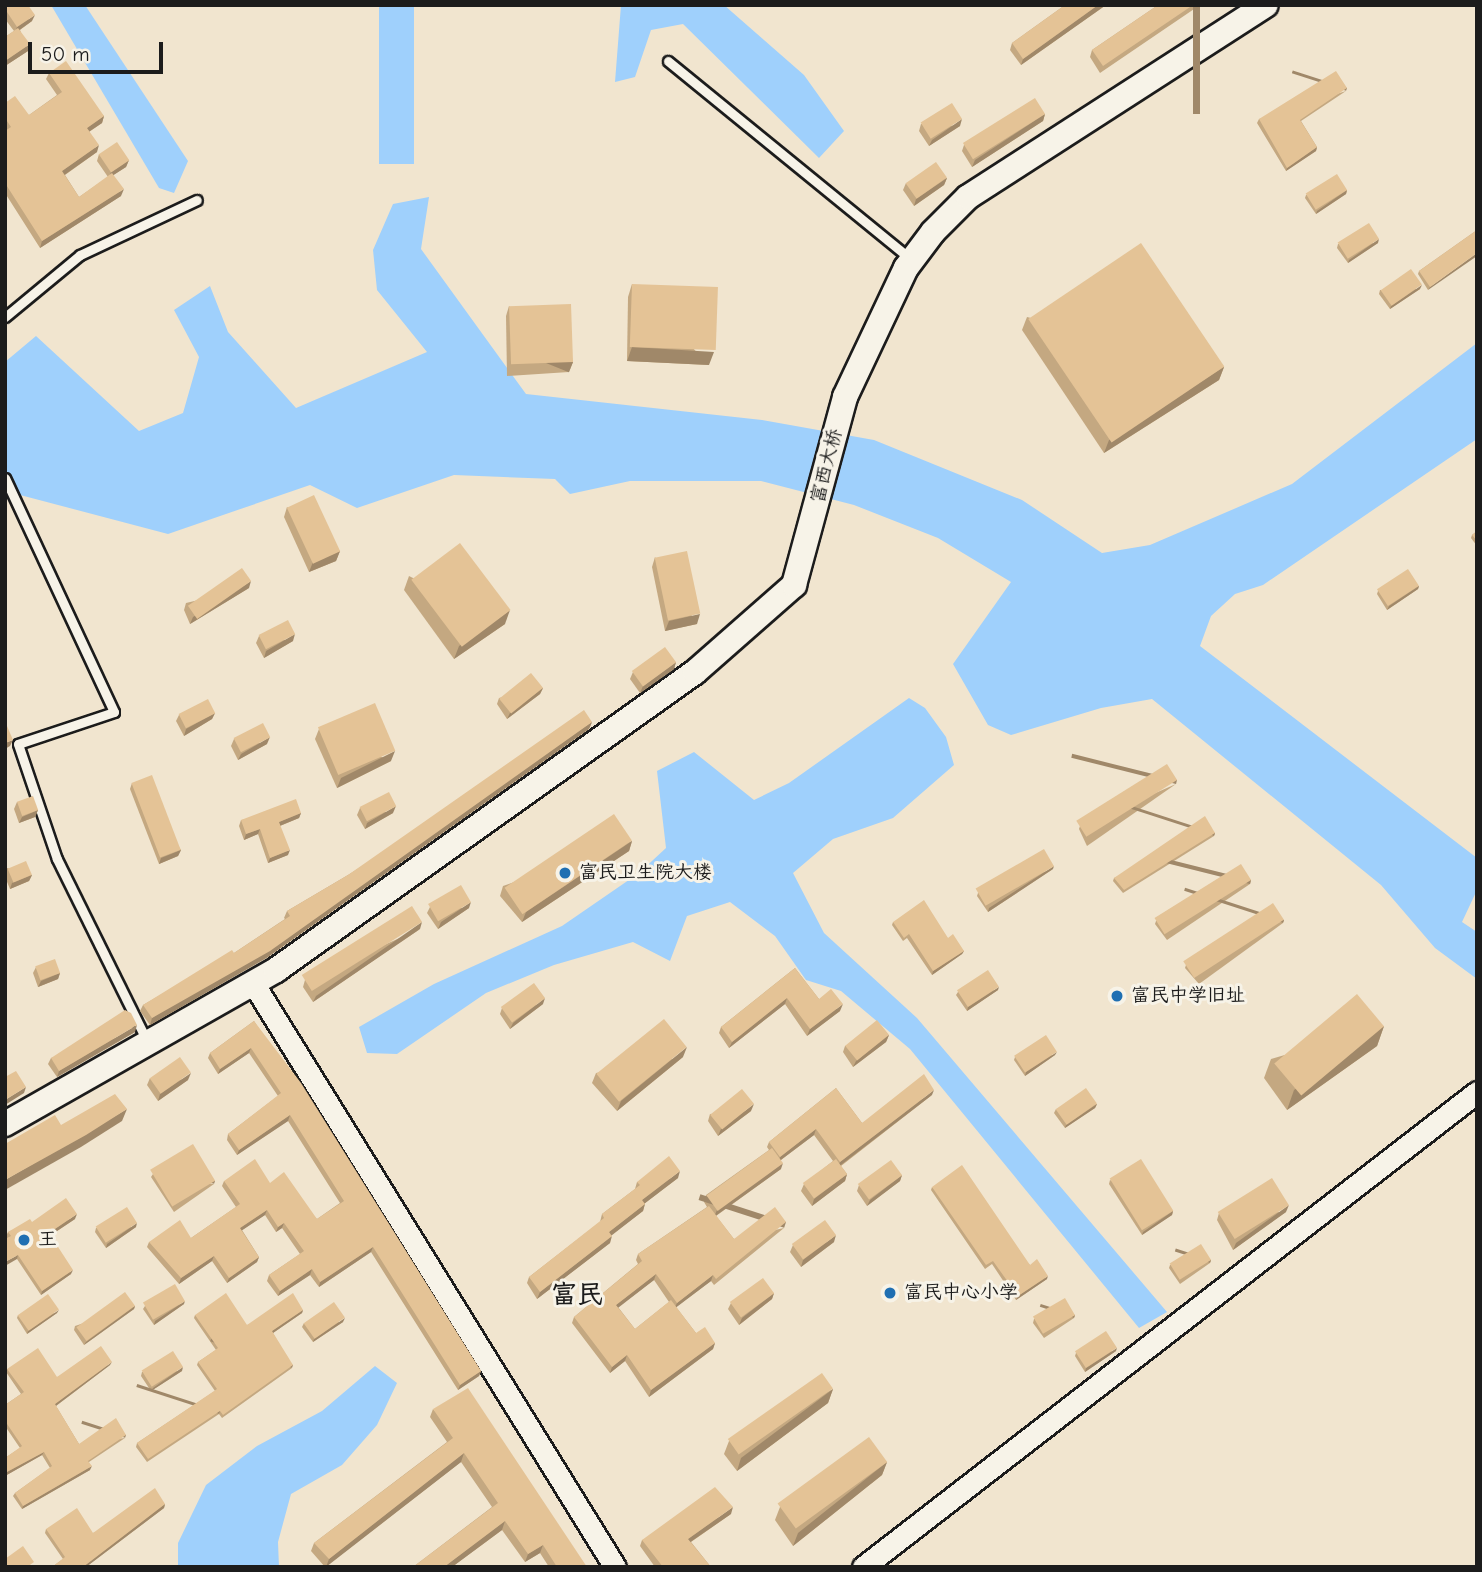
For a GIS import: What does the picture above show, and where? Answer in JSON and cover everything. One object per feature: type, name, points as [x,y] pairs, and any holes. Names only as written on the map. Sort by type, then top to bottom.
[{"type":"main road","name":"富西大桥","points":[[5,1124],[253,983],[695,672],[794,585],[845,397],[912,260],[968,197],[1266,5]]},
{"type":"street","points":[[253,983],[615,1567]]},
{"type":"street","points":[[863,1567],[1477,1092]]},
{"type":"lane","points":[[668,61],[912,260]]},
{"type":"lane","points":[[5,317],[80,255],[197,200]]},
{"type":"lane","points":[[5,478],[114,712],[18,744],[57,859],[148,1043]]},
{"type":"water","points":[[51,5],[85,5],[188,161],[174,193],[159,188]]},
{"type":"water","points":[[379,5],[414,5],[414,164],[379,164]]},
{"type":"water","points":[[621,5],[724,5],[804,75],[844,131],[819,158],[683,24],[651,30],[635,77],[615,82]]},
{"type":"water","points":[[429,197],[421,249],[526,394],[762,420],[874,440],[1022,500],[1102,553],[1150,545],[1292,484],[1477,343],[1477,439],[1263,585],[1235,594],[1211,616],[1200,646],[1477,858],[1477,890],[1462,922],[1477,932],[1477,979],[1435,948],[1381,885],[1152,699],[1101,708],[1011,735],[988,725],[953,664],[1011,582],[938,538],[854,505],[761,481],[630,481],[570,494],[555,479],[454,475],[357,508],[310,485],[168,534],[5,491],[5,362],[36,336],[139,431],[183,413],[199,357],[174,310],[210,286],[228,332],[296,408],[427,352],[377,290],[373,250],[393,204]]},
{"type":"water","points":[[909,698],[925,708],[946,737],[954,765],[893,818],[833,839],[793,873],[824,933],[917,1018],[1167,1312],[1139,1328],[910,1049],[841,991],[806,980],[775,936],[730,902],[687,916],[670,961],[633,942],[554,965],[486,993],[397,1054],[367,1053],[359,1027],[434,984],[562,926],[639,873],[666,848],[657,771],[694,752],[754,800],[789,783]]},
{"type":"water","points":[[375,1366],[397,1383],[377,1425],[342,1465],[291,1494],[278,1542],[279,1567],[178,1567],[178,1543],[206,1485],[257,1446],[322,1411]]},
{"type":"building","points":[[10,5],[28,5],[35,15],[17,27],[5,9]]},
{"type":"building","points":[[1065,5],[1098,5],[1023,59],[1012,43]]},
{"type":"building","points":[[1158,5],[1193,5],[1103,66],[1092,50]]},
{"type":"building","points":[[18,28],[30,44],[5,61],[5,37]]},
{"type":"building","points":[[66,61],[104,116],[87,128],[99,145],[62,171],[79,197],[112,173],[124,189],[42,241],[5,183],[5,131],[11,127],[5,118],[5,103],[15,96],[29,115],[62,92],[49,73]]},
{"type":"building","points":[[1336,71],[1347,88],[1300,120],[1317,147],[1287,168],[1259,119]]},
{"type":"building","points":[[1035,98],[1045,114],[973,159],[963,143]]},
{"type":"building","points":[[952,103],[962,119],[931,139],[921,123]]},
{"type":"building","points":[[117,142],[129,160],[111,173],[99,154]]},
{"type":"building","points":[[936,162],[947,178],[917,199],[906,183]]},
{"type":"building","points":[[1337,174],[1347,190],[1316,210],[1306,194]]},
{"type":"building","points":[[1369,223],[1379,239],[1348,259],[1338,243]]},
{"type":"building","points":[[1477,230],[1477,253],[1430,287],[1419,271]]},
{"type":"building","points":[[1141,243],[1224,367],[1112,443],[1028,319]]},
{"type":"building","points":[[1411,269],[1422,285],[1392,306],[1381,290]]},
{"type":"building","points":[[632,284],[718,287],[716,350],[630,347]]},
{"type":"building","points":[[571,304],[573,362],[511,364],[509,306]]},
{"type":"building","points":[[314,495],[340,551],[313,564],[287,508]]},
{"type":"building","points":[[460,543],[511,610],[462,647],[411,580]]},
{"type":"building","points":[[687,551],[700,614],[668,620],[655,558]]},
{"type":"building","points":[[242,568],[251,581],[197,619],[188,606]]},
{"type":"building","points":[[1408,569],[1419,586],[1388,606],[1377,589]]},
{"type":"building","points":[[288,620],[295,634],[266,649],[259,635]]},
{"type":"building","points":[[665,647],[676,662],[643,686],[632,671]]},
{"type":"building","points":[[531,673],[543,688],[511,714],[499,699]]},
{"type":"building","points":[[208,699],[215,713],[186,728],[179,714]]},
{"type":"building","points":[[375,703],[395,751],[338,775],[318,727]]},
{"type":"building","points":[[584,710],[592,722],[270,951],[152,1018],[143,1005],[232,950],[234,953],[290,916],[287,911],[348,875]]},
{"type":"building","points":[[263,723],[270,737],[241,752],[234,738]]},
{"type":"building","points":[[7,726],[13,740],[5,743],[5,727]]},
{"type":"building","points":[[1167,764],[1177,780],[1086,837],[1076,821]]},
{"type":"building","points":[[152,775],[181,850],[160,858],[131,783]]},
{"type":"building","points":[[389,792],[396,806],[367,821],[360,807]]},
{"type":"building","points":[[33,796],[38,810],[22,816],[17,802]]},
{"type":"building","points":[[296,799],[301,813],[279,822],[290,850],[270,858],[260,829],[246,834],[241,820]]},
{"type":"building","name":"富民卫生院大楼","points":[[614,814],[632,841],[522,914],[505,888]]},
{"type":"building","points":[[1205,816],[1215,833],[1124,890],[1114,878]]},
{"type":"building","points":[[1044,849],[1054,866],[986,906],[976,888]]},
{"type":"building","points":[[26,861],[32,875],[13,883],[8,869]]},
{"type":"building","points":[[1241,864],[1251,880],[1165,934],[1154,918]]},
{"type":"building","points":[[461,885],[471,902],[438,921],[428,904]]},
{"type":"building","points":[[924,900],[948,938],[953,934],[964,951],[933,971],[909,934],[904,938],[893,922]]},
{"type":"building","points":[[1273,903],[1284,920],[1194,978],[1183,961]]},
{"type":"building","points":[[412,906],[422,922],[312,991],[302,975]]},
{"type":"building","points":[[55,959],[60,973],[40,980],[35,966]]},
{"type":"building","points":[[795,968],[819,999],[831,989],[843,1004],[810,1029],[787,998],[732,1042],[721,1027]]},
{"type":"building","points":[[988,970],[999,987],[968,1007],[957,990]]},
{"type":"building","points":[[534,983],[545,998],[512,1022],[501,1007]]},
{"type":"building","points":[[1357,994],[1384,1026],[1301,1096],[1274,1063]]},
{"type":"building","points":[[125,1010],[131,1013],[137,1025],[59,1071],[51,1058]]},
{"type":"building","points":[[664,1019],[687,1047],[619,1102],[596,1074]]},
{"type":"building","points":[[877,1020],[889,1035],[857,1061],[845,1046]]},
{"type":"building","points":[[254,1021],[301,1083],[481,1371],[460,1385],[373,1247],[320,1282],[312,1269],[280,1291],[269,1275],[304,1251],[284,1223],[278,1227],[267,1210],[240,1228],[259,1257],[229,1278],[214,1256],[181,1278],[149,1242],[180,1220],[191,1238],[240,1204],[224,1181],[255,1159],[270,1183],[284,1172],[317,1219],[344,1201],[290,1115],[239,1150],[228,1134],[281,1093],[251,1048],[220,1069],[210,1053]]},
{"type":"building","points":[[1046,1035],[1057,1052],[1025,1072],[1014,1056]]},
{"type":"building","points":[[180,1057],[191,1073],[161,1094],[150,1078]]},
{"type":"building","points":[[16,1071],[26,1087],[5,1100],[5,1077]]},
{"type":"building","points":[[924,1074],[934,1090],[840,1162],[816,1129],[780,1157],[769,1142],[836,1088],[862,1123]]},
{"type":"building","points":[[1086,1088],[1097,1104],[1067,1125],[1056,1109]]},
{"type":"building","points":[[742,1089],[754,1104],[722,1130],[710,1115]]},
{"type":"building","points":[[115,1094],[127,1109],[5,1180],[5,1144],[55,1115],[61,1125]]},
{"type":"building","points":[[193,1144],[215,1181],[172,1207],[150,1170]]},
{"type":"building","points":[[772,1148],[783,1163],[718,1211],[706,1196]]},
{"type":"building","points":[[669,1156],[680,1171],[642,1200],[645,1204],[609,1232],[612,1236],[540,1292],[529,1277],[604,1218],[602,1214],[640,1185],[637,1182]]},
{"type":"building","points":[[836,1159],[847,1174],[814,1198],[803,1183]]},
{"type":"building","points":[[1141,1159],[1173,1211],[1142,1230],[1110,1179]]},
{"type":"building","points":[[891,1160],[902,1175],[869,1199],[858,1184]]},
{"type":"building","points":[[962,1165],[1030,1265],[1037,1259],[1048,1276],[1018,1296],[993,1261],[986,1265],[932,1187]]},
{"type":"building","points":[[1272,1178],[1289,1205],[1235,1239],[1218,1212]]},
{"type":"building","points":[[66,1198],[77,1214],[49,1233],[73,1270],[42,1291],[18,1255],[5,1262],[5,1239],[11,1236],[8,1232],[30,1219],[32,1222]]},
{"type":"building","points":[[709,1206],[734,1239],[775,1207],[786,1222],[716,1279],[713,1275],[677,1303],[656,1274],[616,1305],[635,1329],[671,1300],[696,1333],[705,1327],[715,1343],[651,1390],[627,1355],[612,1367],[574,1317],[642,1261],[638,1254]]},
{"type":"building","points":[[127,1207],[137,1223],[106,1243],[96,1227]]},
{"type":"building","points":[[825,1220],[836,1235],[803,1259],[792,1244]]},
{"type":"building","points":[[1201,1244],[1211,1260],[1180,1280],[1170,1264]]},
{"type":"building","points":[[763,1278],[774,1293],[741,1317],[730,1302]]},
{"type":"building","points":[[175,1284],[185,1301],[153,1320],[143,1302]]},
{"type":"building","points":[[125,1292],[135,1306],[86,1341],[76,1327]]},
{"type":"building","points":[[226,1293],[247,1325],[293,1293],[303,1310],[272,1331],[293,1365],[223,1415],[220,1411],[148,1459],[137,1443],[217,1389],[198,1362],[218,1348],[195,1315]]},
{"type":"building","points":[[48,1294],[59,1310],[29,1331],[18,1315]]},
{"type":"building","points":[[1065,1298],[1075,1315],[1043,1334],[1033,1316]]},
{"type":"building","points":[[334,1302],[345,1318],[315,1339],[304,1323]]},
{"type":"building","points":[[1106,1331],[1117,1348],[1086,1368],[1075,1351]]},
{"type":"building","points":[[101,1346],[112,1362],[55,1404],[79,1444],[116,1418],[126,1435],[88,1461],[92,1466],[23,1506],[15,1493],[52,1466],[44,1452],[5,1473],[5,1458],[22,1446],[5,1421],[5,1405],[24,1392],[7,1369],[38,1348],[57,1377]]},
{"type":"building","points":[[173,1351],[183,1367],[152,1387],[142,1371]]},
{"type":"building","points":[[822,1373],[833,1389],[739,1455],[728,1439]]},
{"type":"building","points":[[468,1388],[587,1567],[557,1567],[543,1545],[528,1554],[505,1521],[444,1567],[413,1567],[498,1503],[464,1453],[329,1559],[314,1543],[453,1438],[433,1409]]},
{"type":"building","points":[[869,1437],[887,1462],[796,1528],[778,1503]]},
{"type":"building","points":[[715,1487],[733,1507],[688,1539],[711,1567],[663,1567],[642,1540]]},
{"type":"building","points":[[155,1488],[165,1504],[83,1567],[52,1567],[65,1557],[46,1529],[77,1508],[93,1533]]},
{"type":"building","points":[[23,1546],[34,1562],[27,1567],[5,1567],[5,1559]]},
{"type":"place","name":"富民卫生院大楼","points":[[565,873]]},
{"type":"place","name":"富民中学旧址","points":[[1117,996]]},
{"type":"place","name":"王","points":[[24,1240]]},
{"type":"place","name":"富民中心小学","points":[[890,1293]]},
{"type":"district","name":"富民","points":[[577,1296]]}]
